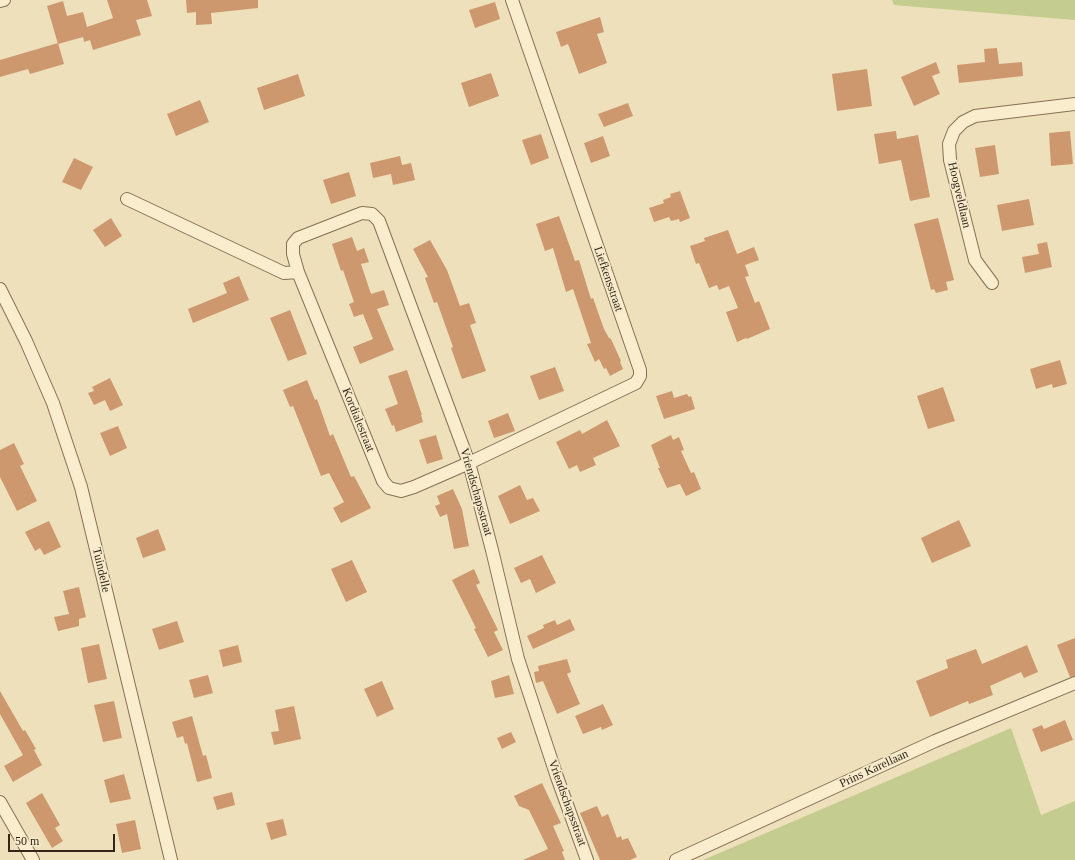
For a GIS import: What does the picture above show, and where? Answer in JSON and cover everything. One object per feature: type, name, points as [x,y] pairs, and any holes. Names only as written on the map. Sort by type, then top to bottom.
[{"type":"street","points":[[0,1],[4,0]]},
{"type":"street","name":"Liefkensstraat","points":[[469,463],[636,383],[640,376],[640,370],[512,0]]},
{"type":"street","name":"Hoogveldlaan","points":[[992,283],[975,260],[973,253],[950,160],[949,144],[954,131],[963,122],[975,116],[1075,104]]},
{"type":"street","points":[[127,199],[284,273],[298,272]]},
{"type":"street","name":"Vriendschapsstraat","points":[[293,244],[298,238],[362,213],[372,214],[379,221],[469,463],[492,550],[518,660],[557,777],[587,860]]},
{"type":"street","name":"Kordialestraat","points":[[293,244],[293,254],[298,272],[383,481],[389,488],[401,490],[414,487],[469,463]]},
{"type":"street","name":"Tuindelle","points":[[0,289],[26,341],[53,403],[81,488],[171,860]]},
{"type":"street","name":"Prins Karellaan","points":[[676,860],[935,741],[1075,683]]},
{"type":"street","points":[[0,802],[33,860]]},
{"type":"green space","points":[[892,0],[1075,0],[1075,20],[894,5]]},
{"type":"green space","points":[[1011,728],[1041,815],[1075,801],[1075,860],[703,860]]},
{"type":"building","points":[[107,0],[147,0],[152,16],[136,20],[141,35],[93,50],[90,40],[84,42],[83,37],[58,44],[47,6],[63,1],[67,16],[83,12],[87,27],[113,18]]},
{"type":"building","points":[[186,0],[258,0],[258,8],[211,13],[212,24],[196,25],[196,12],[187,13]]},
{"type":"building","points":[[495,2],[500,19],[475,28],[469,10]]},
{"type":"building","points":[[600,17],[604,32],[597,34],[607,63],[579,74],[568,44],[561,47],[556,32]]},
{"type":"building","points":[[58,43],[64,64],[30,74],[28,69],[0,77],[0,60]]},
{"type":"building","points":[[997,48],[999,64],[1022,62],[1023,76],[959,83],[957,65],[985,62],[984,49]]},
{"type":"building","points":[[936,62],[940,73],[932,76],[940,94],[914,106],[901,77]]},
{"type":"building","points":[[867,69],[872,106],[837,111],[832,74]]},
{"type":"building","points":[[491,73],[499,96],[469,107],[461,83]]},
{"type":"building","points":[[298,74],[305,96],[264,110],[257,88]]},
{"type":"building","points":[[200,100],[209,122],[176,136],[167,114]]},
{"type":"building","points":[[628,103],[633,116],[604,127],[598,114]]},
{"type":"building","points":[[896,131],[897,139],[918,135],[930,197],[910,201],[901,160],[879,164],[874,134]]},
{"type":"building","points":[[1070,131],[1073,164],[1051,166],[1049,133]]},
{"type":"building","points":[[541,134],[549,158],[531,165],[522,140]]},
{"type":"building","points":[[603,136],[610,156],[591,163],[584,143]]},
{"type":"building","points":[[995,145],[999,174],[980,177],[975,148]]},
{"type":"building","points":[[400,156],[402,165],[411,163],[415,180],[393,185],[391,174],[373,178],[370,163]]},
{"type":"building","points":[[74,158],[93,167],[81,190],[62,182]]},
{"type":"building","points":[[349,172],[356,196],[331,204],[323,180]]},
{"type":"building","points":[[680,191],[690,218],[680,222],[679,219],[671,221],[669,217],[654,222],[649,208],[664,203],[663,200],[671,197],[670,194]]},
{"type":"building","points":[[1029,199],[1034,225],[1002,231],[997,205]]},
{"type":"building","points":[[559,216],[575,261],[579,260],[591,299],[593,298],[604,329],[611,339],[621,361],[620,362],[623,369],[610,376],[606,368],[604,369],[599,359],[595,362],[587,344],[591,343],[573,289],[566,292],[553,248],[545,251],[536,224]]},
{"type":"building","points":[[111,218],[122,236],[105,247],[93,230]]},
{"type":"building","points":[[938,218],[954,280],[946,282],[948,290],[936,293],[934,289],[931,290],[914,224]]},
{"type":"building","points":[[728,230],[737,254],[754,247],[759,260],[745,265],[749,276],[745,277],[755,303],[759,301],[770,329],[737,342],[726,312],[738,308],[729,286],[719,290],[717,285],[709,288],[699,263],[696,264],[690,246],[705,241],[704,238]]},
{"type":"building","points":[[352,237],[357,251],[364,248],[369,262],[361,264],[371,294],[384,290],[389,305],[377,309],[394,350],[360,364],[353,347],[373,339],[363,314],[354,317],[349,304],[354,302],[332,244]]},
{"type":"building","points":[[430,240],[447,270],[460,306],[469,303],[476,323],[470,325],[486,371],[462,379],[451,348],[453,347],[437,302],[434,303],[425,278],[428,277],[413,249]]},
{"type":"building","points":[[1047,242],[1052,267],[1025,273],[1022,257],[1039,254],[1037,244]]},
{"type":"building","points":[[239,276],[249,300],[193,323],[188,309],[227,293],[223,283]]},
{"type":"building","points":[[290,310],[307,354],[288,361],[270,318]]},
{"type":"building","points":[[1060,360],[1067,384],[1053,388],[1052,384],[1036,389],[1030,369]]},
{"type":"building","points":[[555,367],[564,391],[539,400],[530,376]]},
{"type":"building","points":[[407,370],[423,422],[396,432],[394,425],[392,426],[385,409],[398,404],[388,376]]},
{"type":"building","points":[[110,378],[123,405],[110,411],[105,400],[94,405],[88,393],[94,391],[92,387]]},
{"type":"building","points":[[307,380],[315,400],[317,399],[330,436],[333,434],[351,477],[354,476],[371,508],[341,523],[333,508],[344,502],[329,473],[321,476],[293,406],[290,407],[283,390]]},
{"type":"building","points":[[943,387],[955,421],[928,429],[917,396]]},
{"type":"building","points":[[672,391],[674,398],[687,394],[689,397],[691,396],[695,409],[664,419],[656,396]]},
{"type":"building","points":[[508,413],[515,431],[494,438],[488,421]]},
{"type":"building","points":[[607,420],[620,446],[593,458],[596,465],[580,472],[577,465],[569,469],[556,442],[580,430],[582,434]]},
{"type":"building","points":[[118,426],[127,448],[110,456],[100,433]]},
{"type":"building","points":[[436,435],[443,459],[427,464],[419,440]]},
{"type":"building","points":[[671,435],[673,440],[679,437],[684,450],[681,451],[691,473],[694,472],[701,489],[686,496],[680,484],[667,488],[658,468],[660,468],[651,445]]},
{"type":"building","points":[[14,443],[24,464],[20,466],[37,501],[17,511],[0,477],[0,450]]},
{"type":"building","points":[[520,485],[527,500],[533,498],[540,511],[510,524],[498,496]]},
{"type":"building","points":[[453,489],[462,509],[469,546],[454,549],[447,514],[440,517],[435,506],[440,504],[437,496]]},
{"type":"building","points":[[959,520],[971,546],[932,563],[921,538]]},
{"type":"building","points":[[49,521],[61,547],[44,555],[40,548],[35,551],[25,532]]},
{"type":"building","points":[[158,529],[166,550],[143,558],[136,538]]},
{"type":"building","points":[[542,555],[556,583],[536,593],[530,579],[521,583],[514,568]]},
{"type":"building","points":[[352,560],[367,592],[346,602],[331,569]]},
{"type":"building","points":[[474,569],[480,583],[476,585],[498,630],[494,632],[503,650],[488,657],[474,629],[476,628],[452,580]]},
{"type":"building","points":[[79,587],[86,617],[79,619],[79,626],[58,631],[54,617],[69,614],[63,591]]},
{"type":"building","points":[[570,619],[575,630],[533,649],[527,636],[544,628],[543,625],[555,620],[557,625]]},
{"type":"building","points":[[177,621],[184,642],[159,650],[152,629]]},
{"type":"building","points":[[1075,638],[1075,676],[1070,677],[1057,645]]},
{"type":"building","points":[[99,644],[107,679],[88,683],[81,648]]},
{"type":"building","points":[[238,645],[242,662],[223,667],[219,650]]},
{"type":"building","points":[[1027,645],[1038,672],[1024,678],[1021,672],[990,686],[993,695],[969,704],[968,701],[930,717],[916,681],[948,668],[946,660],[976,649],[982,664]]},
{"type":"building","points":[[567,659],[571,672],[567,674],[580,704],[557,714],[543,681],[536,683],[534,672],[539,671],[538,666]]},
{"type":"building","points":[[208,675],[213,693],[194,698],[189,680]]},
{"type":"building","points":[[509,675],[514,694],[495,698],[491,681]]},
{"type":"building","points":[[382,681],[394,709],[377,717],[364,689]]},
{"type":"building","points":[[0,691],[23,731],[25,730],[36,749],[34,750],[42,765],[13,782],[4,766],[23,755],[0,714]]},
{"type":"building","points":[[114,701],[122,738],[103,742],[94,705]]},
{"type":"building","points":[[603,704],[613,725],[602,730],[601,727],[583,734],[575,716]]},
{"type":"building","points":[[294,706],[301,739],[274,745],[271,732],[279,731],[275,710]]},
{"type":"building","points":[[192,716],[203,756],[206,755],[212,778],[197,782],[187,743],[185,744],[183,736],[177,738],[172,722]]},
{"type":"building","points":[[1065,720],[1073,740],[1041,752],[1032,729],[1042,725],[1044,729]]},
{"type":"building","points":[[511,732],[516,742],[502,749],[497,738]]},
{"type":"building","points":[[124,774],[131,799],[110,803],[104,780]]},
{"type":"building","points":[[542,783],[561,823],[553,826],[564,851],[562,852],[565,860],[523,860],[548,849],[529,810],[519,806],[514,796]]},
{"type":"building","points":[[232,792],[235,805],[217,810],[213,797]]},
{"type":"building","points":[[42,793],[60,825],[55,828],[63,841],[52,848],[26,803]]},
{"type":"building","points":[[597,806],[602,817],[608,814],[617,838],[621,836],[622,840],[628,838],[637,857],[630,860],[600,860],[580,813]]},
{"type":"building","points":[[283,819],[287,835],[271,840],[266,823]]},
{"type":"building","points":[[135,820],[141,849],[122,853],[116,824]]}]
